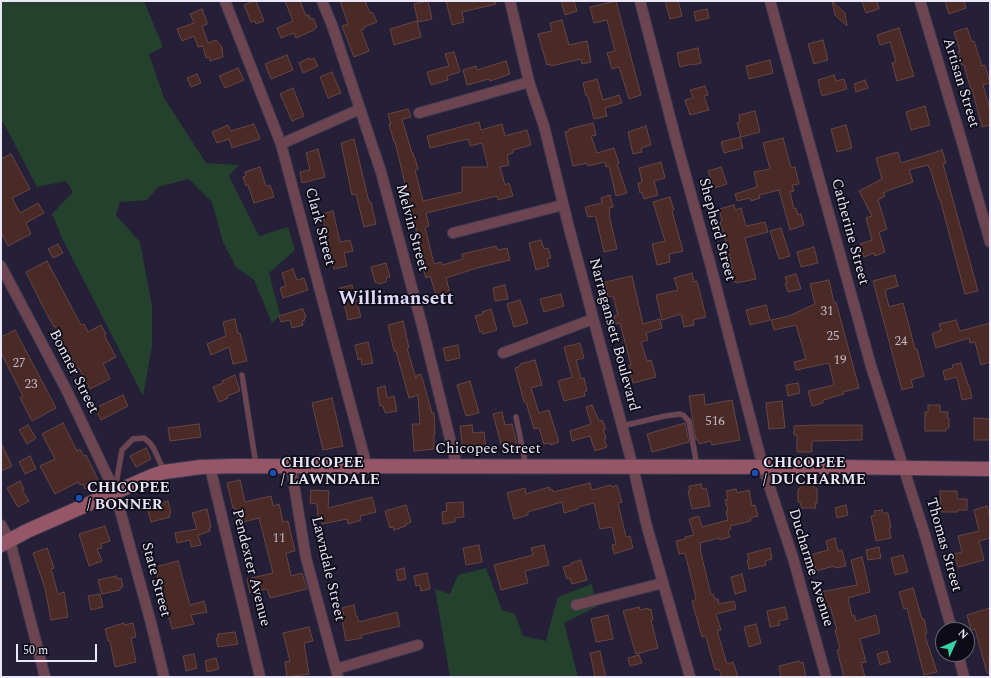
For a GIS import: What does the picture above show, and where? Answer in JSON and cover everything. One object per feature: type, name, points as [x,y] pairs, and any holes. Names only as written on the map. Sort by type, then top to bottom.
[{"type":"main road","name":"Chicopee Street","points":[[5,543],[27,531],[140,481],[164,472],[210,467],[763,467],[990,469]]},
{"type":"street","name":"Clark Street","points":[[225,1],[281,144],[367,467]]},
{"type":"street","name":"Melvin Street","points":[[322,1],[332,25],[381,172],[404,256],[457,467]]},
{"type":"street","name":"Narragansett Boulevard","points":[[510,1],[529,82],[544,126],[563,205],[633,467],[647,527],[690,677]]},
{"type":"street","name":"Shepherd Street","points":[[640,1],[763,467]]},
{"type":"street","name":"Catherine Street","points":[[770,1],[869,359],[904,469]]},
{"type":"street","name":"Artisan Street","points":[[920,1],[990,242]]},
{"type":"street","points":[[419,114],[529,82]]},
{"type":"street","points":[[281,144],[360,109]]},
{"type":"street","points":[[453,233],[563,205]]},
{"type":"street","name":"Bonner Street","points":[[1,266],[67,391],[115,492]]},
{"type":"street","points":[[503,353],[593,319]]},
{"type":"street","name":"Lawndale Street","points":[[291,466],[306,558],[337,673]]},
{"type":"street","name":"Pendexter Avenue","points":[[210,467],[260,677]]},
{"type":"street","name":"Ducharme Avenue","points":[[763,467],[793,558],[826,677]]},
{"type":"street","name":"Thomas Street","points":[[904,469],[925,535],[950,622]]},
{"type":"street","name":"State Street","points":[[115,492],[151,623],[164,677]]},
{"type":"street","points":[[1,525],[45,677]]},
{"type":"street","points":[[576,605],[663,583]]},
{"type":"street","points":[[337,673],[418,645]]},
{"type":"street","points":[[960,662],[964,677]]},
{"type":"lane","points":[[242,375],[256,466]]},
{"type":"lane","points":[[622,426],[665,416],[683,415],[688,418],[697,467]]},
{"type":"lane","points":[[516,417],[526,467]]},
{"type":"lane","points":[[115,492],[122,450],[133,439],[144,438],[150,443],[164,472]]},
{"type":"green space","points":[[1,1],[144,1],[163,47],[149,54],[164,98],[206,163],[239,165],[229,176],[259,236],[288,227],[295,250],[269,273],[280,315],[272,323],[254,280],[236,267],[223,242],[212,202],[189,179],[158,187],[147,200],[120,202],[116,215],[140,242],[152,306],[152,346],[143,396],[63,240],[52,214],[73,192],[66,181],[37,187],[1,118]]},
{"type":"green space","points":[[486,568],[502,610],[515,614],[523,636],[546,641],[558,597],[592,584],[596,607],[564,623],[578,677],[450,677],[435,589],[450,594],[458,575]]},
{"type":"building","points":[[256,1],[264,21],[256,24],[255,21],[251,22],[244,5]]},
{"type":"building","points":[[285,1],[300,1],[306,16],[309,15],[310,19],[313,18],[317,27],[314,30],[296,38],[294,33],[281,38],[277,28],[293,21]]},
{"type":"building","points":[[340,1],[365,1],[370,13],[372,12],[377,22],[364,27],[364,29],[361,30],[369,51],[354,57],[342,26],[348,24]]},
{"type":"building","points":[[428,1],[432,19],[418,22],[414,4]]},
{"type":"building","points":[[446,1],[495,1],[496,4],[462,12],[464,22],[452,25]]},
{"type":"building","points":[[561,1],[574,1],[577,11],[565,15]]},
{"type":"building","points":[[616,1],[641,95],[629,99],[619,67],[612,69],[607,53],[615,51],[607,20],[594,23],[590,7]]},
{"type":"building","points":[[665,1],[678,1],[682,16],[670,19]]},
{"type":"building","points":[[832,1],[845,13],[847,26],[835,15]]},
{"type":"building","points":[[862,1],[877,1],[879,9],[866,13]]},
{"type":"building","points":[[945,1],[964,1],[966,8],[949,14]]},
{"type":"building","points":[[202,9],[207,24],[202,26],[208,43],[216,40],[222,47],[223,57],[210,61],[209,57],[206,58],[203,46],[198,47],[194,36],[182,41],[177,29],[194,23],[190,14]]},
{"type":"building","points":[[707,9],[709,18],[696,21],[694,12]]},
{"type":"building","points":[[562,20],[569,45],[587,41],[591,62],[582,64],[581,59],[551,66],[550,64],[547,65],[538,34],[552,31],[550,23]]},
{"type":"building","points":[[417,21],[421,37],[394,45],[390,29]]},
{"type":"building","points":[[899,28],[914,76],[897,81],[892,63],[896,62],[890,42],[880,45],[877,35]]},
{"type":"building","points":[[967,28],[972,42],[974,41],[982,66],[985,65],[990,83],[983,85],[990,109],[990,125],[982,127],[972,89],[971,90],[964,65],[962,65],[958,52],[960,51],[954,32]]},
{"type":"building","points":[[823,40],[828,60],[814,64],[808,44]]},
{"type":"building","points":[[698,48],[701,63],[680,67],[677,53]]},
{"type":"building","points":[[454,52],[460,72],[447,76],[448,80],[431,85],[427,72],[449,66],[445,54]]},
{"type":"building","points":[[287,55],[293,70],[271,79],[265,64]]},
{"type":"building","points":[[309,58],[310,60],[314,58],[318,66],[303,73],[299,63]]},
{"type":"building","points":[[770,60],[773,73],[749,79],[746,66]]},
{"type":"building","points":[[506,61],[510,74],[490,81],[489,79],[467,85],[463,70],[476,66],[477,70]]},
{"type":"building","points":[[238,68],[244,80],[225,88],[219,76]]},
{"type":"building","points":[[332,72],[341,93],[328,98],[320,77]]},
{"type":"building","points":[[197,74],[201,83],[191,87],[187,78]]},
{"type":"building","points":[[834,75],[836,81],[844,79],[847,89],[822,96],[818,80]]},
{"type":"building","points":[[597,79],[603,100],[619,95],[622,103],[605,108],[607,116],[594,119],[583,83]]},
{"type":"building","points":[[865,80],[868,88],[856,92],[854,84]]},
{"type":"building","points":[[705,86],[708,95],[704,96],[709,110],[690,115],[685,100],[693,98],[690,90]]},
{"type":"building","points":[[293,88],[304,116],[292,121],[280,94]]},
{"type":"building","points":[[925,106],[930,125],[911,130],[906,112]]},
{"type":"building","points":[[408,109],[411,117],[402,119],[418,169],[415,170],[423,201],[462,192],[462,167],[488,167],[482,143],[470,146],[468,139],[430,148],[427,136],[479,122],[481,130],[502,124],[505,136],[527,130],[531,145],[513,150],[513,153],[507,155],[509,165],[500,167],[505,185],[509,183],[513,196],[498,200],[497,196],[426,213],[429,226],[425,227],[434,264],[441,262],[442,265],[463,259],[462,254],[496,246],[498,250],[507,248],[510,260],[477,268],[446,278],[451,297],[438,301],[430,276],[426,278],[420,260],[415,239],[418,238],[395,142],[389,124],[391,124],[388,114]]},
{"type":"building","points":[[755,111],[760,132],[741,137],[737,123],[740,122],[739,115]]},
{"type":"building","points":[[593,123],[596,135],[591,136],[597,153],[614,148],[619,163],[617,164],[627,193],[616,196],[609,166],[606,167],[605,162],[588,166],[587,163],[573,166],[565,132],[569,131],[569,129]]},
{"type":"building","points":[[254,124],[260,139],[232,148],[229,139],[217,143],[212,132],[228,125],[231,131]]},
{"type":"building","points":[[846,125],[852,148],[837,152],[831,129]]},
{"type":"building","points":[[646,126],[651,145],[641,148],[642,152],[633,154],[628,132]]},
{"type":"building","points":[[740,137],[743,148],[724,153],[721,142]]},
{"type":"building","points":[[783,138],[791,168],[795,167],[799,184],[792,185],[794,191],[790,192],[794,209],[796,208],[798,215],[801,214],[804,225],[790,230],[779,190],[759,195],[760,198],[751,201],[750,198],[737,201],[735,194],[757,187],[754,172],[770,169],[763,143]]},
{"type":"building","points":[[354,139],[369,202],[371,202],[376,224],[364,227],[356,194],[352,195],[341,143]]},
{"type":"building","points":[[318,149],[325,177],[302,183],[300,172],[310,170],[306,153]]},
{"type":"building","points":[[942,150],[946,163],[943,164],[978,291],[965,294],[940,199],[928,165],[909,170],[913,182],[886,191],[883,193],[885,196],[878,200],[887,229],[879,232],[885,252],[875,256],[874,253],[864,257],[860,244],[872,240],[866,218],[872,216],[859,191],[882,179],[876,158],[898,152],[901,163]]},
{"type":"building","points":[[11,154],[30,189],[12,198],[20,213],[38,203],[44,213],[26,223],[31,234],[8,246],[1,232],[1,159]]},
{"type":"building","points":[[661,162],[665,178],[654,181],[658,195],[644,199],[642,192],[640,193],[638,183],[642,182],[639,168]]},
{"type":"building","points":[[260,167],[266,186],[270,185],[274,197],[254,203],[248,185],[246,186],[243,177],[246,176],[245,172]]},
{"type":"building","points":[[721,167],[727,184],[714,188],[708,171]]},
{"type":"building","points":[[610,195],[613,207],[609,208],[609,215],[617,249],[604,252],[596,218],[595,216],[588,217],[585,207],[602,203],[601,198]]},
{"type":"building","points":[[670,197],[674,210],[672,211],[683,251],[669,254],[670,262],[657,265],[652,244],[665,241],[653,202]]},
{"type":"building","points":[[734,205],[735,210],[741,208],[746,226],[765,222],[768,232],[745,238],[756,279],[736,283],[736,281],[733,282],[731,272],[733,272],[729,253],[726,254],[723,243],[726,242],[720,222],[722,221],[719,209]]},
{"type":"building","points":[[333,211],[340,242],[350,240],[353,251],[344,253],[347,266],[334,269],[322,214]]},
{"type":"building","points":[[781,228],[790,256],[779,259],[770,231]]},
{"type":"building","points":[[541,240],[544,249],[548,248],[551,258],[547,259],[549,266],[536,270],[529,243]]},
{"type":"building","points":[[58,244],[63,253],[53,258],[48,249]]},
{"type":"building","points":[[814,247],[818,263],[801,267],[797,252]]},
{"type":"building","points":[[47,261],[81,325],[84,324],[88,332],[101,325],[106,334],[104,335],[116,357],[103,364],[110,379],[90,389],[79,368],[75,370],[55,326],[54,327],[42,305],[26,272]]},
{"type":"building","points":[[386,263],[390,277],[387,277],[386,282],[380,284],[375,282],[371,267]]},
{"type":"building","points":[[293,269],[297,280],[304,278],[308,290],[283,298],[280,288],[286,286],[282,273]]},
{"type":"building","points":[[692,273],[694,282],[697,281],[706,317],[693,320],[694,325],[684,327],[681,314],[662,320],[656,295],[678,290],[674,278]]},
{"type":"building","points":[[796,274],[801,289],[788,292],[785,284],[787,283],[785,277]]},
{"type":"building","points":[[895,275],[898,286],[885,290],[889,307],[903,303],[924,376],[911,380],[913,387],[902,390],[873,281]]},
{"type":"building","points":[[632,276],[643,324],[660,319],[662,328],[646,333],[648,340],[641,342],[647,361],[651,360],[656,377],[633,383],[629,365],[631,365],[620,323],[616,324],[614,316],[618,315],[613,296],[608,297],[605,282]]},
{"type":"building","points":[[829,280],[834,303],[836,302],[859,388],[843,392],[844,394],[823,400],[823,403],[812,406],[808,391],[834,385],[829,363],[796,370],[794,362],[806,359],[796,325],[774,330],[771,320],[789,316],[815,304],[810,284]]},
{"type":"building","points":[[352,285],[361,317],[348,320],[340,288]]},
{"type":"building","points":[[505,285],[508,299],[495,301],[493,288]]},
{"type":"building","points":[[561,294],[564,306],[544,312],[540,299]]},
{"type":"building","points":[[520,300],[528,323],[514,327],[507,304]]},
{"type":"building","points":[[766,305],[770,320],[750,325],[746,310]]},
{"type":"building","points":[[303,309],[306,317],[304,317],[305,320],[302,321],[303,325],[292,328],[290,320],[281,322],[279,316]]},
{"type":"building","points":[[491,309],[497,330],[483,334],[482,331],[480,332],[475,316],[483,314],[482,312]]},
{"type":"building","points":[[235,319],[238,334],[240,333],[247,361],[233,364],[229,347],[211,355],[207,344],[226,336],[223,322]]},
{"type":"building","points":[[956,320],[960,331],[990,323],[990,362],[981,365],[975,342],[970,343],[969,338],[936,348],[932,334],[941,330],[939,324]]},
{"type":"building","points":[[403,321],[409,348],[407,348],[416,379],[417,375],[421,374],[432,413],[434,413],[434,449],[414,451],[412,424],[420,424],[418,395],[409,398],[396,351],[394,351],[388,325]]},
{"type":"building","points":[[15,330],[56,408],[32,421],[20,398],[23,396],[1,353],[1,337]]},
{"type":"building","points":[[368,342],[373,363],[362,365],[361,359],[358,360],[355,345]]},
{"type":"building","points":[[580,343],[584,358],[576,360],[581,379],[584,378],[587,391],[584,392],[585,396],[564,401],[558,381],[572,377],[564,347]]},
{"type":"building","points":[[458,345],[460,358],[446,361],[443,348]]},
{"type":"building","points":[[535,360],[542,385],[531,388],[539,413],[549,410],[559,442],[550,445],[550,443],[544,444],[539,428],[534,429],[526,402],[524,402],[515,368],[520,366],[520,364]]},
{"type":"building","points":[[961,363],[972,398],[962,400],[957,377],[945,380],[943,371],[953,368],[952,365]]},
{"type":"building","points":[[235,375],[240,391],[227,396],[228,398],[219,402],[213,387],[223,383],[222,381]]},
{"type":"building","points":[[470,381],[479,413],[466,416],[457,385]]},
{"type":"building","points":[[798,383],[800,393],[788,396],[786,385]]},
{"type":"building","points":[[385,386],[387,398],[394,396],[397,411],[385,413],[383,406],[380,406],[377,388]]},
{"type":"building","points":[[704,394],[705,405],[732,400],[740,440],[712,445],[711,441],[699,444],[698,440],[696,440],[689,396]]},
{"type":"building","points":[[123,395],[128,406],[101,420],[95,408]]},
{"type":"building","points":[[332,398],[343,446],[323,450],[312,403]]},
{"type":"building","points":[[782,401],[785,428],[769,429],[766,403]]},
{"type":"building","points":[[592,405],[599,421],[602,420],[606,429],[603,429],[607,447],[595,451],[590,436],[572,441],[570,431],[591,424],[586,407]]},
{"type":"building","points":[[928,405],[940,405],[940,412],[948,412],[947,418],[949,418],[949,428],[946,428],[946,431],[925,431],[925,412],[928,412]]},
{"type":"building","points":[[502,412],[505,425],[512,424],[518,448],[503,452],[493,414]]},
{"type":"building","points":[[974,418],[990,419],[990,440],[974,440]]},
{"type":"building","points":[[63,423],[77,451],[80,449],[84,456],[86,455],[99,482],[85,489],[83,484],[80,485],[78,482],[55,494],[40,466],[55,459],[42,434]]},
{"type":"building","points":[[685,423],[689,442],[652,452],[647,434]]},
{"type":"building","points":[[199,424],[201,437],[170,441],[168,428]]},
{"type":"building","points":[[28,425],[36,438],[27,444],[19,430]]},
{"type":"building","points":[[472,425],[473,433],[484,432],[486,449],[463,452],[460,426]]},
{"type":"building","points":[[862,425],[862,440],[812,441],[812,452],[797,452],[797,435],[794,435],[794,426]]},
{"type":"building","points":[[1,443],[12,466],[1,471]]},
{"type":"building","points":[[146,448],[151,459],[136,467],[130,456]]},
{"type":"building","points":[[30,456],[36,469],[25,474],[19,462]]},
{"type":"building","points":[[240,480],[245,502],[271,496],[273,506],[279,504],[283,522],[288,521],[295,551],[286,553],[291,576],[302,573],[307,589],[270,598],[267,589],[250,593],[247,579],[273,573],[259,518],[239,523],[235,508],[233,508],[227,483]]},
{"type":"building","points":[[20,481],[24,489],[22,490],[29,501],[18,507],[7,488]]},
{"type":"building","points":[[590,483],[592,490],[617,485],[622,502],[618,503],[626,537],[630,536],[633,548],[614,554],[612,545],[616,544],[612,527],[600,529],[594,503],[578,507],[578,509],[564,513],[562,502],[528,512],[528,515],[514,519],[507,493],[525,488],[526,494],[549,487],[553,492]]},
{"type":"building","points":[[701,484],[702,489],[706,488],[710,506],[692,509],[688,491],[690,491],[689,486]]},
{"type":"building","points":[[803,484],[813,484],[814,488],[817,488],[817,503],[815,503],[816,508],[801,508],[801,502],[798,502],[798,490]]},
{"type":"building","points":[[736,489],[737,493],[749,490],[752,506],[755,505],[758,516],[750,518],[751,521],[730,526],[731,529],[728,530],[730,537],[700,543],[700,549],[711,595],[713,594],[715,599],[718,599],[719,604],[734,601],[736,609],[716,614],[721,630],[718,630],[718,634],[727,664],[733,662],[738,677],[722,677],[719,669],[715,670],[706,637],[702,637],[692,601],[696,598],[685,553],[679,554],[676,541],[694,535],[689,519],[699,516],[702,527],[728,520],[726,511],[728,511],[725,500],[728,499],[726,491]]},
{"type":"building","points":[[311,490],[329,491],[328,508],[372,497],[376,512],[360,516],[361,520],[348,524],[347,519],[322,524],[322,518],[318,518],[317,504],[310,503]]},
{"type":"building","points":[[940,491],[957,491],[957,499],[967,499],[967,510],[958,510],[958,512],[941,512]]},
{"type":"building","points":[[168,501],[171,513],[169,514],[170,517],[151,522],[147,507]]},
{"type":"building","points":[[463,502],[464,517],[455,518],[455,522],[443,524],[442,512],[447,511],[446,503]]},
{"type":"building","points":[[406,505],[411,522],[406,524],[406,526],[394,530],[393,527],[390,528],[385,511]]},
{"type":"building","points":[[846,505],[848,515],[837,518],[835,508]]},
{"type":"building","points":[[987,506],[990,518],[990,538],[979,541],[984,560],[958,567],[954,554],[962,552],[958,536],[979,531],[974,510]]},
{"type":"building","points":[[207,509],[211,528],[209,528],[210,531],[198,535],[201,545],[191,547],[190,540],[177,543],[175,533],[197,529],[192,513]]},
{"type":"building","points":[[882,510],[883,513],[888,513],[891,538],[876,541],[871,516],[875,515],[874,511]]},
{"type":"building","points":[[105,526],[110,541],[101,544],[102,548],[97,549],[102,561],[89,566],[79,534]]},
{"type":"building","points":[[835,538],[838,551],[842,550],[846,566],[835,568],[834,566],[816,571],[810,555],[828,550],[826,541]]},
{"type":"building","points":[[479,545],[482,562],[466,565],[463,548]]},
{"type":"building","points":[[544,545],[549,565],[525,571],[528,583],[501,590],[494,565],[533,555],[531,548]]},
{"type":"building","points":[[879,547],[881,558],[868,560],[866,550]]},
{"type":"building","points":[[47,548],[54,568],[51,569],[58,594],[64,592],[68,617],[51,620],[45,588],[33,553]]},
{"type":"building","points":[[770,548],[772,559],[765,561],[766,565],[749,569],[747,560],[749,559],[747,554]]},
{"type":"building","points":[[903,555],[908,572],[895,575],[891,558]]},
{"type":"building","points":[[862,557],[870,592],[848,598],[852,616],[854,615],[856,621],[876,615],[880,633],[860,639],[866,662],[861,663],[865,677],[844,677],[837,650],[840,649],[835,630],[837,630],[830,606],[824,607],[821,592],[857,585],[851,560]]},
{"type":"building","points":[[581,560],[587,580],[572,584],[570,578],[567,579],[563,567]]},
{"type":"building","points":[[178,561],[190,605],[204,601],[207,612],[191,615],[194,624],[172,629],[155,567]]},
{"type":"building","points":[[404,568],[406,579],[398,581],[396,570]]},
{"type":"building","points":[[427,573],[430,589],[421,591],[420,585],[416,586],[414,576]]},
{"type":"building","points":[[742,574],[746,591],[735,594],[731,577]]},
{"type":"building","points":[[116,576],[117,579],[121,578],[123,587],[120,588],[120,590],[102,594],[98,580]]},
{"type":"building","points":[[913,588],[922,619],[924,619],[927,633],[925,633],[926,639],[937,672],[924,675],[907,608],[904,609],[899,592]]},
{"type":"building","points":[[100,594],[103,607],[91,610],[88,596]]},
{"type":"building","points":[[354,605],[359,622],[397,612],[400,626],[361,635],[362,638],[346,641],[342,620],[345,619],[342,608]]},
{"type":"building","points":[[639,607],[640,610],[648,608],[648,610],[651,609],[653,620],[651,620],[658,648],[636,654],[623,611]]},
{"type":"building","points":[[785,607],[788,619],[779,621],[780,625],[770,627],[767,611]]},
{"type":"building","points":[[990,608],[990,673],[987,673],[975,629],[975,622],[969,622],[967,615]]},
{"type":"building","points":[[608,615],[613,639],[596,642],[591,619]]},
{"type":"building","points":[[124,623],[124,625],[133,623],[136,637],[131,638],[136,662],[115,667],[110,641],[108,641],[105,629]]},
{"type":"building","points":[[756,624],[761,643],[749,647],[744,627]]},
{"type":"building","points":[[309,627],[313,641],[304,643],[309,674],[287,677],[285,662],[290,661],[283,633]]},
{"type":"building","points":[[235,632],[238,644],[218,647],[216,638],[218,638],[218,634]]},
{"type":"building","points":[[600,651],[606,677],[595,677],[590,653]]},
{"type":"building","points":[[887,651],[890,662],[880,665],[877,654]]},
{"type":"building","points":[[194,654],[197,668],[186,671],[183,656]]},
{"type":"building","points":[[639,655],[642,663],[630,666],[628,658]]},
{"type":"building","points":[[216,658],[219,669],[207,672],[205,661]]},
{"type":"building","points":[[799,661],[800,663],[803,662],[806,677],[781,677],[779,666]]},
{"type":"place","name":"CHICOPEE / LAWNDALE","points":[[273,473]]},
{"type":"place","name":"CHICOPEE / DUCHARME","points":[[755,473]]},
{"type":"place","name":"CHICOPEE / BONNER","points":[[79,498]]},
{"type":"district","name":"Willimansett","points":[[396,300]]}]
